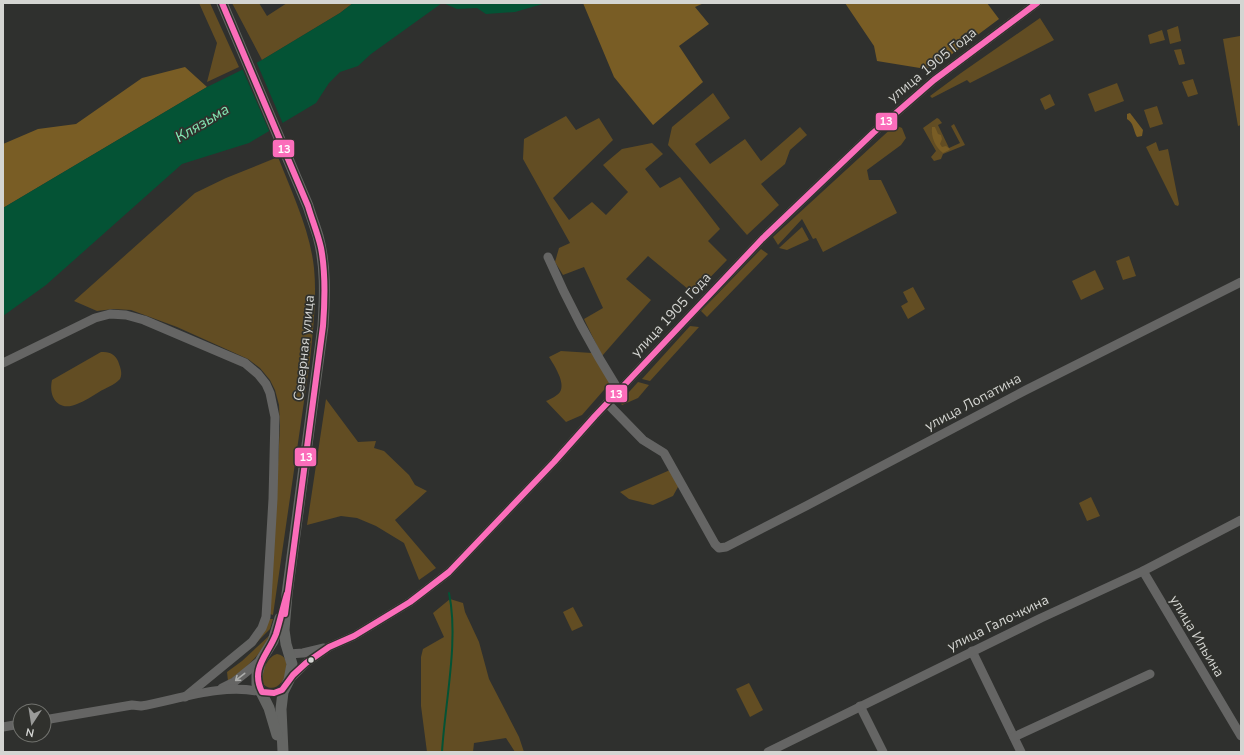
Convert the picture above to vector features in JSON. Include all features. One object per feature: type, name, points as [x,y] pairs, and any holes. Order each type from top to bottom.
[{"type":"main road","name":"Северная улица","points":[[222,3],[303,193],[318,236],[322,257],[325,298],[320,358],[287,594],[284,630],[286,644],[292,664],[282,699],[282,752]]},
{"type":"main road","name":"Северная улица","points":[[282,752],[270,708],[258,687],[257,680],[258,667],[274,637],[287,594]]},
{"type":"main road","points":[[263,658],[268,652],[275,650],[289,654]]},
{"type":"main road","points":[[262,692],[274,693],[282,690],[287,683]]},
{"type":"street","name":"улица 1905 Года","points":[[287,683],[306,663],[330,647],[354,636],[410,602],[449,572],[762,239],[873,133],[940,75],[1037,3]]},
{"type":"street","points":[[548,257],[560,286],[619,391]]},
{"type":"street","name":"улица Лопатина","points":[[607,403],[643,440],[664,453],[715,544],[719,548],[726,547],[1026,390],[1241,282]]},
{"type":"street","name":"Северная улица","points":[[3,363],[95,318],[110,314],[126,315],[169,331],[245,363],[258,374],[270,393],[275,417],[273,499],[266,617],[262,628],[252,642],[185,697]]},
{"type":"street","name":"улица Галочкина","points":[[768,752],[972,651],[1143,571],[1241,520]]},
{"type":"street","name":"улица Ильина","points":[[1143,571],[1241,736]]},
{"type":"street","points":[[285,636],[291,646],[303,653]]},
{"type":"street","name":"улица 1905 Года","points":[[289,654],[303,653],[330,647]]},
{"type":"street","points":[[972,651],[1021,752]]},
{"type":"street","points":[[218,690],[234,682],[263,658]]},
{"type":"street","points":[[222,666],[216,679],[219,684],[223,686],[228,685]]},
{"type":"street","points":[[1014,737],[1150,674]]},
{"type":"street","points":[[52,719],[132,705],[141,706],[218,690],[244,689],[262,692]]},
{"type":"street","points":[[860,706],[883,752]]},
{"type":"shaded area","points":[[199,3],[210,3],[239,67],[207,82],[217,43]]},
{"type":"shaded area","points":[[232,3],[259,3],[267,16],[287,3],[353,3],[340,13],[262,60]]},
{"type":"shaded area","points":[[583,3],[704,3],[695,7],[709,24],[679,46],[703,82],[653,125],[614,77]]},
{"type":"shaded area","points":[[845,3],[987,3],[999,19],[948,57],[926,69],[877,61],[874,46]]},
{"type":"shaded area","points":[[1040,18],[1054,40],[970,83],[967,80],[932,98],[930,96],[961,73]]},
{"type":"shaded area","points":[[1178,26],[1181,41],[1170,44],[1167,30]]},
{"type":"shaded area","points":[[1162,30],[1165,40],[1150,44],[1148,35]]},
{"type":"shaded area","points":[[1240,36],[1241,125],[1238,126],[1223,39]]},
{"type":"shaded area","points":[[1181,49],[1185,64],[1179,65],[1174,50]]},
{"type":"shaded area","points":[[185,67],[207,87],[3,208],[3,144],[38,129],[76,124],[142,78]]},
{"type":"shaded area","points":[[1193,79],[1198,94],[1188,97],[1182,82]]},
{"type":"shaded area","points":[[1117,83],[1124,101],[1095,112],[1088,94]]},
{"type":"shaded area","points":[[713,93],[730,118],[695,144],[710,164],[745,139],[761,161],[800,127],[807,135],[790,150],[785,164],[761,184],[779,205],[747,235],[668,145],[672,127]]},
{"type":"shaded area","points":[[1050,94],[1055,105],[1045,110],[1040,99]]},
{"type":"shaded area","points":[[1157,106],[1163,124],[1150,128],[1144,110]]},
{"type":"shaded area","points":[[1130,113],[1143,130],[1142,136],[1137,137],[1132,125],[1127,119],[1127,114]]},
{"type":"shaded area","points":[[566,116],[576,130],[599,118],[613,140],[553,198],[569,220],[592,202],[606,215],[628,192],[603,165],[622,149],[652,143],[663,154],[645,169],[660,188],[680,177],[720,229],[708,241],[727,260],[694,294],[648,256],[626,279],[651,300],[602,356],[584,319],[603,308],[584,267],[563,275],[555,262],[559,248],[570,243],[523,159],[524,139]]},
{"type":"shaded area","points":[[937,118],[942,123],[938,125],[949,148],[960,143],[951,126],[954,124],[965,145],[943,154],[941,159],[934,161],[931,157],[936,151],[923,128]]},
{"type":"shaded area","points":[[895,125],[902,128],[906,138],[901,145],[867,170],[869,180],[881,180],[897,213],[823,252],[816,238],[813,239],[802,219],[778,245],[773,237]]},
{"type":"shaded area","points":[[932,127],[935,127],[938,134],[941,135],[942,139],[940,144],[942,147],[946,146],[950,149],[949,150],[943,153],[938,148],[933,138]]},
{"type":"shaded area","points":[[1156,142],[1159,151],[1168,149],[1179,204],[1178,206],[1175,205],[1146,147]]},
{"type":"shaded area","points":[[278,157],[300,212],[309,240],[314,268],[315,291],[310,360],[273,615],[270,614],[280,426],[279,405],[275,390],[270,380],[260,368],[248,359],[177,327],[131,310],[113,309],[97,311],[74,301],[195,193],[226,178]]},
{"type":"shaded area","points":[[802,227],[809,240],[787,250],[779,248]]},
{"type":"shaded area","points":[[761,249],[768,254],[707,317],[701,311]]},
{"type":"shaded area","points":[[1129,256],[1136,276],[1123,280],[1116,261]]},
{"type":"shaded area","points":[[1095,270],[1104,289],[1081,300],[1072,281]]},
{"type":"shaded area","points":[[913,287],[925,309],[908,319],[901,306],[908,302],[903,292]]},
{"type":"shaded area","points":[[690,326],[699,327],[650,381],[642,379]]},
{"type":"shaded area","points":[[561,351],[592,353],[610,383],[582,415],[566,422],[546,401],[560,392],[562,384],[559,374],[549,357]]},
{"type":"shaded area","points":[[101,352],[106,352],[115,356],[121,370],[120,379],[113,385],[77,404],[65,406],[56,402],[53,398],[51,387],[52,380]]},
{"type":"shaded area","points":[[638,382],[649,385],[638,398],[622,405],[620,402]]},
{"type":"shaded area","points":[[326,399],[358,442],[376,441],[374,448],[384,451],[409,475],[415,485],[427,491],[395,520],[436,568],[419,580],[404,543],[376,526],[357,518],[341,516],[307,525]]},
{"type":"shaded area","points":[[670,470],[679,485],[673,496],[653,505],[629,499],[620,492]]},
{"type":"shaded area","points":[[1091,497],[1100,516],[1087,521],[1079,503]]},
{"type":"shaded area","points":[[450,599],[463,603],[465,612],[479,642],[489,679],[519,737],[524,752],[515,752],[506,738],[474,743],[473,752],[427,752],[421,706],[421,657],[423,649],[444,637],[433,613]]},
{"type":"shaded area","points":[[573,607],[583,626],[572,631],[563,612]]},
{"type":"shaded area","points":[[269,619],[273,619],[270,629],[256,643]]},
{"type":"shaded area","points":[[270,635],[262,649],[252,661],[228,681],[227,672],[242,661]]},
{"type":"shaded area","points":[[277,654],[283,656],[287,668],[282,682],[271,688],[264,685],[262,677],[264,667],[273,656]]},
{"type":"shaded area","points":[[749,683],[763,710],[750,717],[736,689]]},
{"type":"water","name":"Клязьма","points":[[353,3],[442,3],[371,54],[358,66],[340,72],[329,83],[316,103],[249,143],[182,164],[46,285],[3,316],[3,208],[207,87],[262,60],[340,13]]},
{"type":"water","points":[[443,3],[546,3],[515,12],[486,14],[477,8],[457,9]]},
{"type":"pier","points":[[256,61],[283,124],[270,133],[242,68]]},
{"type":"waterway","points":[[442,752],[453,631],[449,593]]},
{"type":"transit line","name":"13","points":[[222,3],[308,206],[320,243],[323,258],[325,297],[323,326],[285,614]]},
{"type":"transit line","name":"13","points":[[287,594],[276,634],[259,669],[258,676],[262,692],[274,693],[282,690],[293,675],[306,663],[329,647],[354,636],[410,602],[449,572],[762,239],[873,133],[934,80],[1037,3]]}]
